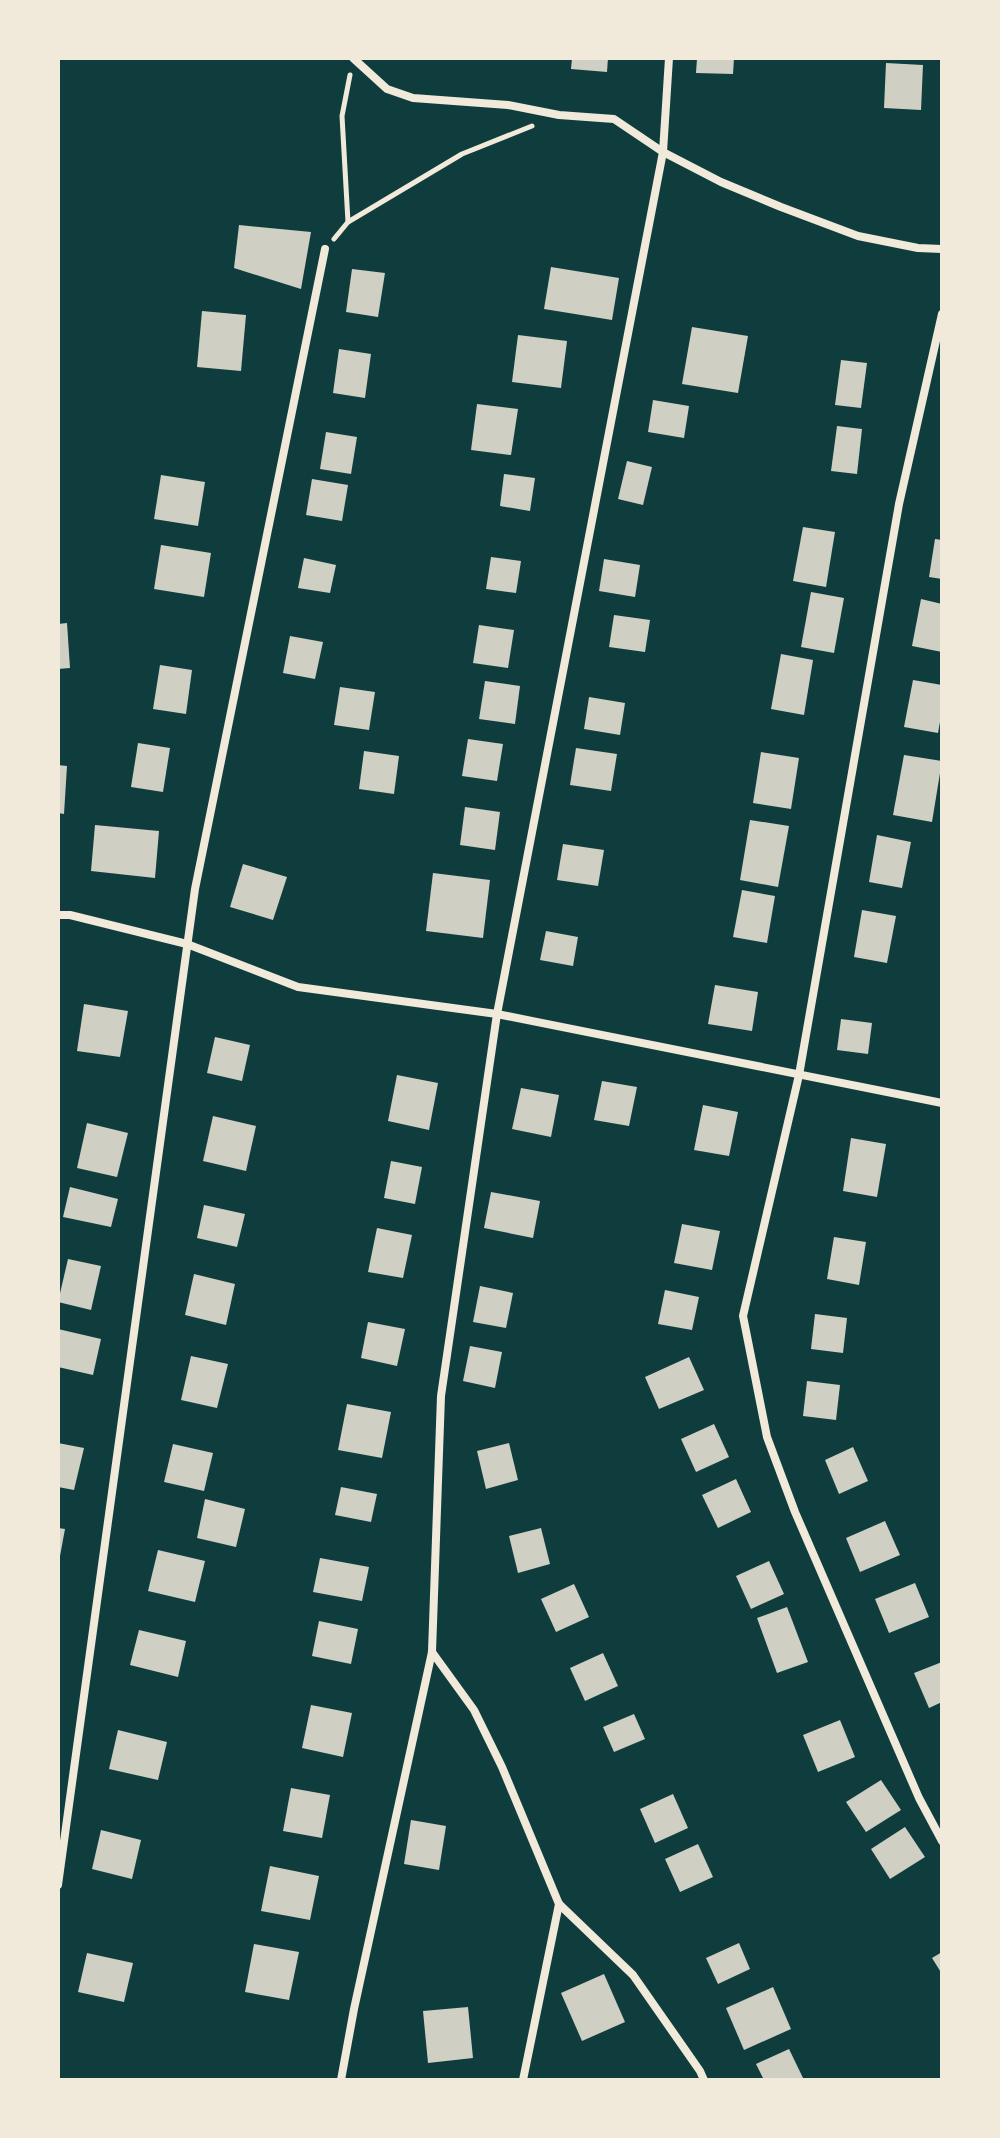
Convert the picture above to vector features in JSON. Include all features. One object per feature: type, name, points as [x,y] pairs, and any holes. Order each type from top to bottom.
[{"type":"street","points":[[353,58],[387,89],[413,98],[508,105],[559,115],[614,119],[663,152],[721,182],[858,236],[918,248],[942,249]]},
{"type":"street","points":[[341,2080],[432,1652],[441,1396],[497,1014],[663,152],[669,58]]},
{"type":"street","points":[[58,1885],[195,889],[325,249]]},
{"type":"street","points":[[942,314],[899,504],[799,1075],[743,1316],[767,1437],[795,1512],[919,1798],[942,1841]]},
{"type":"street","points":[[58,915],[70,915],[187,944],[298,987],[497,1014],[942,1103]]},
{"type":"street","points":[[432,1652],[474,1710],[559,1904],[633,1975],[704,2080]]},
{"type":"street","points":[[523,2080],[559,1904]]},
{"type":"path","points":[[348,222],[342,116],[353,58]]},
{"type":"path","points":[[325,249],[348,222],[462,154],[559,115]]},
{"type":"building","points":[[572,58],[608,58],[607,72],[571,69]]},
{"type":"building","points":[[697,58],[734,58],[733,74],[696,73]]},
{"type":"building","points":[[886,63],[923,65],[921,110],[884,108]]},
{"type":"building","points":[[239,225],[311,232],[301,289],[234,268]]},
{"type":"building","points":[[551,267],[619,278],[612,320],[544,309]]},
{"type":"building","points":[[352,269],[385,273],[378,317],[346,312]]},
{"type":"building","points":[[202,311],[246,315],[241,371],[197,367]]},
{"type":"building","points":[[692,327],[748,336],[738,393],[682,384]]},
{"type":"building","points":[[518,335],[567,341],[561,388],[512,382]]},
{"type":"building","points":[[339,349],[371,354],[365,398],[333,393]]},
{"type":"building","points":[[841,360],[867,363],[861,408],[835,405]]},
{"type":"building","points":[[653,400],[689,406],[684,438],[648,432]]},
{"type":"building","points":[[477,404],[518,409],[511,455],[471,450]]},
{"type":"building","points":[[837,426],[862,429],[857,474],[831,471]]},
{"type":"building","points":[[326,432],[357,437],[351,474],[320,469]]},
{"type":"building","points":[[627,461],[652,467],[643,505],[618,499]]},
{"type":"building","points":[[504,474],[535,478],[530,511],[500,506]]},
{"type":"building","points":[[161,475],[205,482],[198,526],[154,519]]},
{"type":"building","points":[[312,479],[348,485],[342,521],[306,515]]},
{"type":"building","points":[[803,527],[835,532],[826,587],[793,581]]},
{"type":"building","points":[[935,539],[942,540],[942,579],[929,577]]},
{"type":"building","points":[[161,545],[211,553],[204,597],[154,589]]},
{"type":"building","points":[[491,557],[521,561],[516,593],[486,589]]},
{"type":"building","points":[[304,558],[336,565],[330,593],[298,588]]},
{"type":"building","points":[[604,559],[640,565],[635,597],[599,591]]},
{"type":"building","points":[[811,592],[844,598],[834,653],[801,647]]},
{"type":"building","points":[[921,599],[942,604],[942,652],[912,646]]},
{"type":"building","points":[[614,615],[650,620],[645,652],[609,647]]},
{"type":"building","points":[[67,623],[70,668],[58,669],[58,624]]},
{"type":"building","points":[[479,625],[514,630],[508,668],[473,663]]},
{"type":"building","points":[[290,636],[323,642],[315,679],[283,673]]},
{"type":"building","points":[[781,654],[813,660],[804,715],[771,709]]},
{"type":"building","points":[[160,665],[192,670],[186,714],[153,709]]},
{"type":"building","points":[[913,680],[942,685],[938,733],[904,727]]},
{"type":"building","points":[[485,681],[520,686],[515,724],[479,719]]},
{"type":"building","points":[[340,687],[375,692],[369,730],[334,725]]},
{"type":"building","points":[[589,697],[625,703],[620,735],[584,729]]},
{"type":"building","points":[[468,739],[503,744],[497,781],[462,776]]},
{"type":"building","points":[[138,743],[170,748],[163,792],[131,787]]},
{"type":"building","points":[[576,748],[617,754],[611,791],[570,785]]},
{"type":"building","points":[[364,751],[399,756],[394,794],[359,789]]},
{"type":"building","points":[[761,752],[799,758],[791,809],[753,803]]},
{"type":"building","points":[[904,755],[942,761],[932,822],[893,815]]},
{"type":"building","points":[[58,765],[67,766],[64,814],[58,813]]},
{"type":"building","points":[[465,807],[500,812],[495,850],[460,845]]},
{"type":"building","points":[[750,820],[789,826],[778,887],[740,880]]},
{"type":"building","points":[[95,825],[159,831],[155,878],[91,871]]},
{"type":"building","points":[[877,835],[911,842],[902,888],[869,882]]},
{"type":"building","points":[[563,844],[604,850],[598,886],[557,880]]},
{"type":"building","points":[[243,864],[287,877],[273,920],[230,907]]},
{"type":"building","points":[[433,873],[490,880],[483,938],[426,931]]},
{"type":"building","points":[[742,890],[775,896],[767,943],[733,937]]},
{"type":"building","points":[[862,910],[896,916],[887,963],[854,957]]},
{"type":"building","points":[[546,931],[578,937],[573,966],[540,960]]},
{"type":"building","points":[[715,985],[758,992],[752,1031],[708,1024]]},
{"type":"building","points":[[84,1004],[128,1011],[120,1057],[77,1051]]},
{"type":"building","points":[[841,1019],[872,1023],[868,1054],[837,1050]]},
{"type":"building","points":[[215,1037],[250,1045],[242,1081],[207,1073]]},
{"type":"building","points":[[397,1075],[438,1083],[429,1130],[388,1121]]},
{"type":"building","points":[[602,1081],[637,1087],[629,1126],[594,1120]]},
{"type":"building","points":[[521,1088],[559,1095],[551,1137],[512,1129]]},
{"type":"building","points":[[703,1105],[738,1112],[729,1156],[694,1150]]},
{"type":"building","points":[[213,1116],[256,1126],[246,1171],[203,1161]]},
{"type":"building","points":[[87,1123],[128,1133],[117,1177],[77,1168]]},
{"type":"building","points":[[851,1138],[886,1144],[877,1197],[843,1191]]},
{"type":"building","points":[[391,1161],[422,1167],[415,1204],[384,1198]]},
{"type":"building","points":[[70,1187],[118,1199],[111,1227],[63,1217]]},
{"type":"building","points":[[491,1192],[540,1201],[533,1238],[484,1228]]},
{"type":"building","points":[[204,1205],[245,1214],[237,1247],[197,1238]]},
{"type":"building","points":[[682,1224],[720,1231],[712,1270],[674,1263]]},
{"type":"building","points":[[377,1228],[412,1235],[403,1278],[368,1272]]},
{"type":"building","points":[[834,1237],[866,1242],[859,1285],[827,1279]]},
{"type":"building","points":[[68,1259],[101,1266],[91,1310],[58,1302]]},
{"type":"building","points":[[194,1274],[235,1284],[226,1325],[185,1315]]},
{"type":"building","points":[[480,1286],[513,1293],[506,1328],[473,1322]]},
{"type":"building","points":[[665,1290],[699,1297],[692,1330],[658,1324]]},
{"type":"building","points":[[815,1314],[847,1318],[843,1353],[811,1349]]},
{"type":"building","points":[[368,1322],[405,1329],[397,1366],[361,1358]]},
{"type":"building","points":[[58,1329],[101,1339],[93,1375],[58,1367]]},
{"type":"building","points":[[470,1346],[502,1352],[495,1388],[463,1381]]},
{"type":"building","points":[[191,1356],[228,1364],[217,1408],[181,1400]]},
{"type":"building","points":[[689,1357],[704,1390],[659,1409],[645,1377]]},
{"type":"building","points":[[807,1381],[840,1385],[836,1420],[803,1416]]},
{"type":"building","points":[[347,1404],[391,1412],[382,1458],[338,1450]]},
{"type":"building","points":[[714,1424],[729,1457],[696,1472],[681,1439]]},
{"type":"building","points":[[58,1443],[84,1448],[74,1490],[58,1487]]},
{"type":"building","points":[[509,1443],[518,1480],[486,1489],[477,1451]]},
{"type":"building","points":[[173,1444],[213,1453],[204,1491],[164,1482]]},
{"type":"building","points":[[853,1447],[868,1481],[839,1494],[825,1460]]},
{"type":"building","points":[[736,1479],[751,1512],[718,1528],[702,1495]]},
{"type":"building","points":[[341,1487],[377,1494],[371,1522],[335,1515]]},
{"type":"building","points":[[205,1499],[245,1509],[236,1547],[197,1538]]},
{"type":"building","points":[[885,1521],[900,1555],[860,1572],[846,1538]]},
{"type":"building","points":[[58,1528],[65,1529],[60,1556],[58,1556]]},
{"type":"building","points":[[541,1528],[550,1564],[518,1573],[509,1536]]},
{"type":"building","points":[[158,1550],[205,1561],[195,1602],[148,1591]]},
{"type":"building","points":[[320,1558],[369,1567],[362,1601],[313,1592]]},
{"type":"building","points":[[769,1561],[784,1594],[751,1609],[736,1576]]},
{"type":"building","points":[[915,1583],[929,1617],[889,1633],[875,1599]]},
{"type":"building","points":[[574,1584],[589,1617],[556,1632],[541,1599]]},
{"type":"building","points":[[787,1607],[808,1662],[777,1673],[757,1618]]},
{"type":"building","points":[[319,1621],[358,1629],[351,1664],[312,1656]]},
{"type":"building","points":[[139,1630],[186,1641],[178,1677],[130,1665]]},
{"type":"building","points":[[603,1653],[618,1686],[585,1701],[570,1668]]},
{"type":"building","points":[[942,1662],[942,1702],[929,1708],[914,1673]]},
{"type":"building","points":[[311,1705],[352,1713],[343,1757],[302,1748]]},
{"type":"building","points":[[634,1714],[645,1739],[614,1752],[603,1727]]},
{"type":"building","points":[[840,1720],[855,1757],[818,1772],[803,1735]]},
{"type":"building","points":[[118,1730],[167,1742],[158,1780],[109,1769]]},
{"type":"building","points":[[881,1780],[901,1810],[866,1832],[846,1802]]},
{"type":"building","points":[[291,1788],[330,1795],[322,1838],[283,1831]]},
{"type":"building","points":[[673,1794],[688,1828],[655,1843],[640,1809]]},
{"type":"building","points":[[411,1820],[446,1826],[439,1870],[404,1864]]},
{"type":"building","points":[[905,1827],[925,1857],[890,1879],[871,1849]]},
{"type":"building","points":[[101,1830],[141,1840],[132,1879],[92,1869]]},
{"type":"building","points":[[698,1844],[713,1877],[680,1892],[665,1859]]},
{"type":"building","points":[[270,1866],[319,1876],[310,1920],[261,1911]]},
{"type":"building","points":[[739,1943],[750,1969],[718,1984],[706,1958]]},
{"type":"building","points":[[254,1944],[299,1952],[289,2000],[245,1992]]},
{"type":"building","points":[[942,1952],[942,1974],[932,1958]]},
{"type":"building","points":[[87,1953],[133,1963],[124,2002],[78,1992]]},
{"type":"building","points":[[604,1974],[625,2022],[582,2041],[561,1993]]},
{"type":"building","points":[[773,1987],[791,2029],[744,2050],[726,2008]]},
{"type":"building","points":[[468,2007],[473,2058],[428,2063],[423,2011]]},
{"type":"building","points":[[789,2049],[804,2080],[764,2080],[756,2064]]}]
